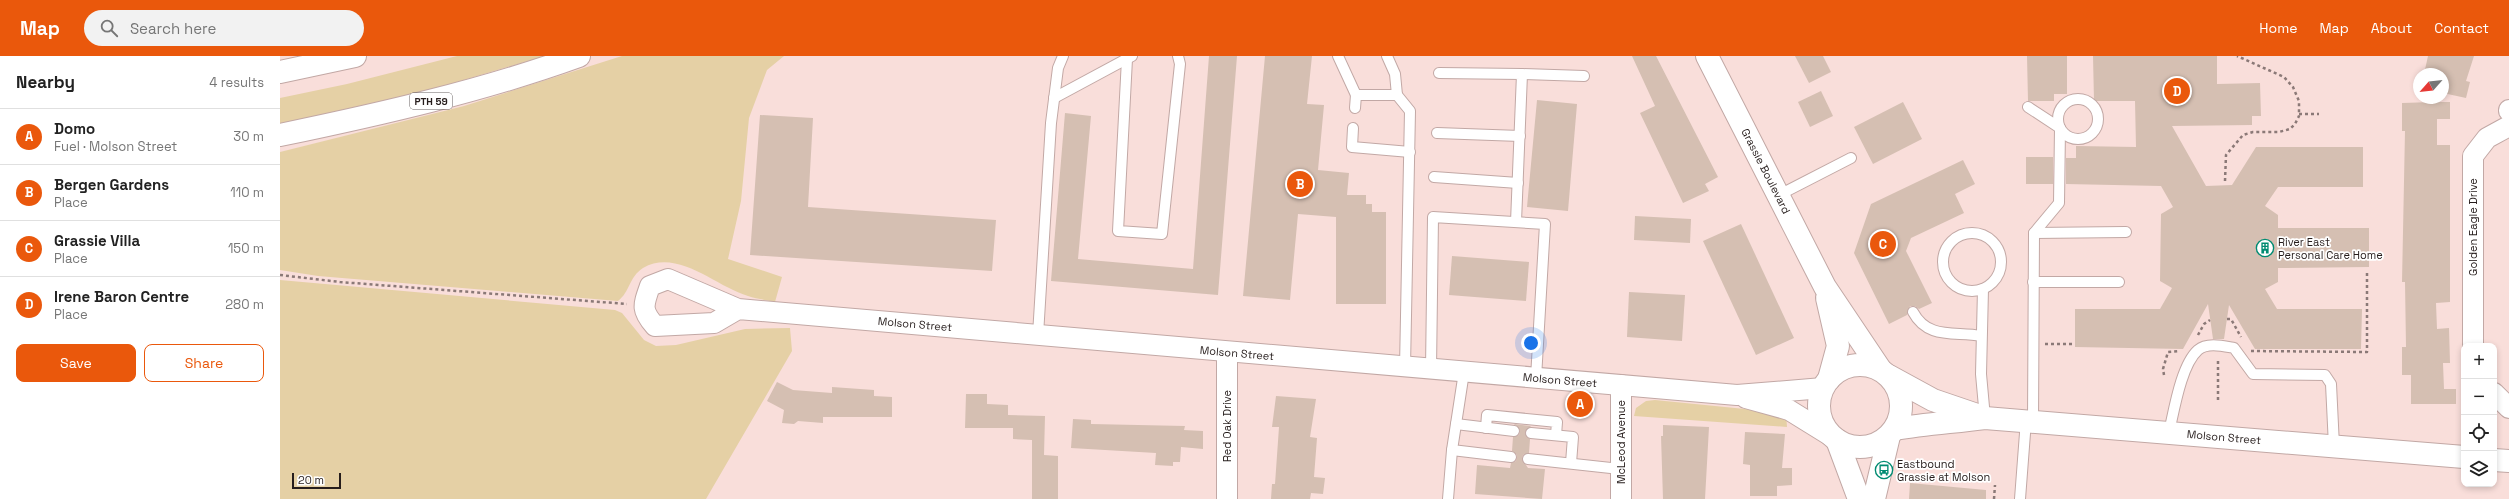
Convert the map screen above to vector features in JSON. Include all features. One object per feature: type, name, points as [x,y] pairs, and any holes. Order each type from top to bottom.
[{"type":"street","points":[[280,72],[355,56]]},
{"type":"street","name":"PTH 59","points":[[280,135],[402,109],[478,89],[579,56]]},
{"type":"street","name":"Grassie Boulevard","points":[[1707,56],[1825,287],[1884,372]]},
{"type":"street","name":"Golden Eagle Drive","points":[[2473,343],[2473,156],[2487,138],[2509,126]]},
{"type":"street","name":"Molson Street","points":[[643,305],[650,286],[668,279],[738,309],[1737,395],[1789,410],[1834,438]]},
{"type":"street","name":"Grassie Boulevard","points":[[1825,287],[1838,346],[1826,383]]},
{"type":"street","points":[[643,305],[646,316],[655,326],[714,323],[738,309]]},
{"type":"street","name":"Red Oak Drive","points":[[1226,352],[1227,499]]},
{"type":"street","points":[[1859,499],[1834,438],[1824,426],[1820,415],[1819,402],[1826,383],[1839,371],[1851,366],[1864,365],[1884,372],[1896,386],[1901,398],[1902,412],[1892,433],[1874,499]]},
{"type":"street","name":"Molson Street","points":[[1884,372],[1932,400],[1985,418]]},
{"type":"street","name":"Molson Street","points":[[1737,395],[1826,383]]},
{"type":"street","name":"McLeod Avenue","points":[[1621,385],[1621,499]]},
{"type":"street","points":[[2497,396],[2509,408]]},
{"type":"street","name":"Molson Street","points":[[1892,433],[1931,423],[1985,418],[2461,457]]},
{"type":"street","points":[[1834,438],[1850,446],[1864,447],[1877,444],[1892,433]]},
{"type":"street","points":[[2497,460],[2509,461]]},
{"type":"lane","points":[[1038,335],[1054,98],[1058,68],[1063,56]]},
{"type":"lane","points":[[1130,57],[1118,231],[1162,234],[1180,64],[1178,56]]},
{"type":"lane","points":[[1338,56],[1356,95],[1355,108]]},
{"type":"lane","points":[[1387,56],[1395,74],[1397,95],[1410,111],[1405,367]]},
{"type":"lane","points":[[1054,98],[1130,57]]},
{"type":"lane","points":[[1440,73],[1584,76]]},
{"type":"lane","points":[[1516,222],[1522,74]]},
{"type":"lane","points":[[1356,95],[1397,95]]},
{"type":"lane","points":[[2020,499],[2029,421],[2034,344],[2034,233],[2059,203],[2060,128],[2028,107]]},
{"type":"lane","points":[[1353,128],[1352,147],[1410,152]]},
{"type":"lane","points":[[1437,133],[1520,136]]},
{"type":"lane","points":[[1779,195],[1851,158]]},
{"type":"lane","points":[[1434,177],[1518,183]]},
{"type":"lane","points":[[1431,369],[1433,217],[1545,224],[1536,378]]},
{"type":"lane","points":[[2034,233],[2126,232]]},
{"type":"lane","points":[[1970,233],[1983,236],[1994,243],[1999,251],[2000,269],[1991,284],[1983,289],[1965,290],[1957,286],[1945,273],[1944,255],[1948,246],[1961,235],[1970,233]]},
{"type":"lane","points":[[2033,282],[2119,282]]},
{"type":"lane","points":[[1983,289],[1980,374],[1985,418]]},
{"type":"lane","points":[[1913,312],[1924,327],[1936,332],[1981,336]]},
{"type":"lane","points":[[2169,432],[2188,364],[2198,350],[2210,345],[2218,345],[2234,348],[2253,374],[2325,375],[2331,384],[2334,446]]},
{"type":"lane","points":[[1448,499],[1452,450],[1464,372]]},
{"type":"lane","points":[[1486,428],[1487,415],[1557,422],[1556,435]]},
{"type":"lane","points":[[1456,424],[1514,431]]},
{"type":"lane","points":[[1531,433],[1573,437],[1571,463]]},
{"type":"lane","points":[[1452,450],[1512,457]]},
{"type":"lane","points":[[1528,459],[1620,469]]},
{"type":"path","points":[[2225,181],[2226,155],[2243,134],[2290,129],[2295,124],[2299,114],[2299,102],[2296,94],[2293,87],[2284,77],[2237,56]]},
{"type":"path","points":[[2299,114],[2319,114]]},
{"type":"path","points":[[2248,351],[2367,352],[2367,270]]},
{"type":"path","points":[[280,275],[340,282],[643,305]]},
{"type":"path","points":[[2227,319],[2231,319],[2241,338]]},
{"type":"path","points":[[2034,344],[2072,344]]},
{"type":"path","points":[[2218,345],[2218,400]]},
{"type":"path","points":[[1994,499],[1995,485]]},
{"type":"shaded area","points":[[457,56],[545,56],[430,90],[280,124],[280,98],[347,84]]},
{"type":"shaded area","points":[[622,56],[784,56],[767,70],[749,118],[741,201],[728,259],[782,277],[775,302],[748,296],[697,271],[670,263],[656,263],[643,268],[638,272],[625,293],[618,301],[318,276],[280,270],[280,152],[464,106]]},
{"type":"shaded area","points":[[280,280],[615,310],[622,313],[644,340],[656,346],[676,345],[745,329],[790,328],[792,351],[706,499],[280,499]]},
{"type":"shaded area","points":[[1655,400],[1786,413],[1787,427],[1634,416],[1636,408],[1646,401]]},
{"type":"building","points":[[1209,56],[1237,56],[1218,295],[1051,281],[1065,113],[1091,116],[1078,259],[1193,269]]},
{"type":"building","points":[[1265,56],[1312,56],[1307,104],[1324,105],[1318,170],[1349,173],[1347,195],[1366,195],[1366,204],[1372,204],[1372,212],[1386,212],[1386,304],[1336,304],[1336,217],[1298,214],[1290,300],[1243,296]]},
{"type":"building","points":[[1632,56],[1656,56],[1718,177],[1705,184],[1709,191],[1683,203],[1640,113],[1655,106]]},
{"type":"building","points":[[1795,56],[1823,56],[1831,72],[1809,83]]},
{"type":"building","points":[[2027,56],[2067,56],[2067,94],[2054,94],[2054,101],[2028,101]]},
{"type":"building","name":"River East Personal Care Home","points":[[2093,56],[2217,56],[2217,84],[2260,83],[2261,116],[2252,116],[2252,125],[2172,126],[2206,186],[2232,185],[2256,147],[2363,147],[2363,187],[2278,187],[2265,206],[2278,215],[2278,228],[2369,228],[2369,267],[2278,268],[2278,282],[2265,289],[2277,309],[2362,309],[2361,349],[2255,349],[2229,305],[2224,339],[2213,339],[2208,304],[2183,349],[2075,347],[2075,309],[2160,309],[2172,288],[2160,281],[2161,214],[2173,207],[2161,186],[2066,184],[2066,158],[2076,158],[2076,146],[2136,147],[2135,101],[2094,101]]},
{"type":"building","points":[[2428,56],[2474,56],[2466,81],[2470,82],[2466,98],[2449,94],[2449,68],[2425,68]]},
{"type":"building","points":[[1821,91],[1833,116],[1810,127],[1798,102]]},
{"type":"building","points":[[1537,100],[1577,104],[1568,211],[1527,207]]},
{"type":"building","points":[[1903,102],[1922,139],[1873,164],[1854,127]]},
{"type":"building","points":[[2450,102],[2450,119],[2437,119],[2437,145],[2450,145],[2450,302],[2436,303],[2437,329],[2449,328],[2450,363],[2443,363],[2444,389],[2456,389],[2456,404],[2411,404],[2411,375],[2402,375],[2402,347],[2406,347],[2405,282],[2402,282],[2405,131],[2402,131],[2402,103],[2449,104]]},
{"type":"building","points":[[760,115],[813,118],[808,207],[996,220],[992,271],[750,255]]},
{"type":"building","points":[[2026,157],[2053,157],[2053,184],[2026,184]]},
{"type":"building","points":[[1963,160],[1975,184],[1955,194],[1964,213],[1911,238],[1906,251],[1932,303],[1919,309],[1915,306],[1910,306],[1907,315],[1889,324],[1854,253],[1871,204]]},
{"type":"building","points":[[1635,216],[1691,219],[1690,243],[1634,240]]},
{"type":"building","points":[[1741,224],[1794,338],[1756,355],[1703,241]]},
{"type":"building","points":[[1452,256],[1529,262],[1526,301],[1449,295]]},
{"type":"building","points":[[1629,292],[1685,295],[1682,341],[1627,337]]},
{"type":"building","points":[[777,382],[793,390],[832,393],[832,387],[874,390],[874,396],[892,397],[892,417],[823,417],[823,423],[798,421],[794,424],[782,423],[784,410],[767,401]]},
{"type":"building","points":[[966,394],[987,394],[987,404],[1008,405],[1008,415],[1045,416],[1044,455],[1058,456],[1058,499],[1032,499],[1032,440],[1013,439],[1013,428],[965,428]]},
{"type":"building","points":[[1276,396],[1316,399],[1310,437],[1317,438],[1314,477],[1325,478],[1323,494],[1311,493],[1310,499],[1271,499],[1272,484],[1275,484],[1279,427],[1272,427]]},
{"type":"building","points":[[1073,419],[1091,420],[1091,424],[1185,426],[1184,430],[1203,431],[1203,449],[1181,447],[1180,462],[1173,462],[1173,466],[1155,465],[1156,453],[1071,448]]},
{"type":"building","points":[[1514,424],[1531,426],[1525,433],[1530,439],[1529,453],[1523,455],[1522,459],[1528,468],[1545,469],[1542,499],[1475,494],[1477,465],[1510,468],[1511,463],[1516,461],[1517,455],[1512,451],[1513,437],[1519,435],[1520,431]]},
{"type":"building","points":[[1663,425],[1709,427],[1705,499],[1663,499],[1661,436],[1663,436]]},
{"type":"building","points":[[1745,432],[1785,434],[1782,468],[1792,468],[1792,485],[1777,486],[1777,496],[1750,496],[1750,465],[1743,464]]},
{"type":"building","points":[[1910,483],[1986,490],[1986,499],[1909,499]]},
{"type":"place","name":"Irene Baron Centre","points":[[2177,91]]},
{"type":"place","name":"Bergen Gardens","points":[[1300,184]]},
{"type":"place","name":"Grassie Villa","points":[[1883,244]]},
{"type":"place","name":"River East Personal Care Home","points":[[2265,248]]},
{"type":"place","name":"Domo","points":[[1580,404]]},
{"type":"place","name":"Eastbound Grassie at Molson","points":[[1884,470]]}]
